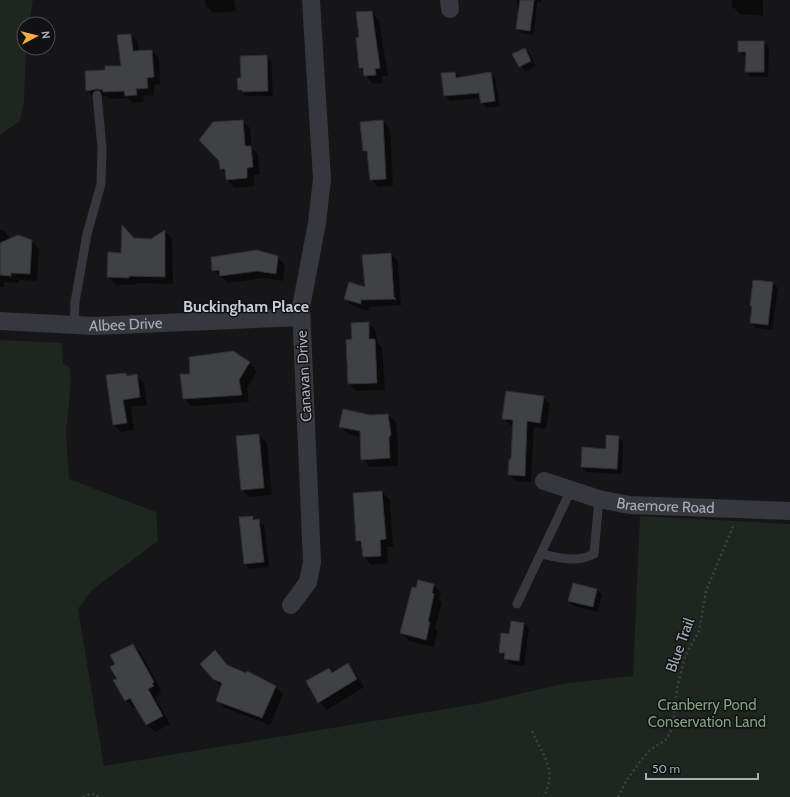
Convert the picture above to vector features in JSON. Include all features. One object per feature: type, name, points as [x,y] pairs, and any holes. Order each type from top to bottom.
[{"type":"street","name":"Canavan Drive","points":[[291,605],[308,582],[312,562],[301,317],[302,296],[317,222],[322,179],[311,0]]},
{"type":"street","name":"Albee Drive","points":[[0,321],[74,326],[301,317]]},
{"type":"street","name":"Braemore Road","points":[[544,481],[599,499],[643,506],[790,511]]},
{"type":"lane","points":[[74,326],[75,302],[86,240],[101,184],[102,148],[97,95]]},
{"type":"lane","points":[[517,604],[571,490]]},
{"type":"lane","points":[[541,554],[570,560],[585,559],[594,554],[599,499]]},
{"type":"path","name":"Blue Trail","points":[[618,797],[626,781],[642,759],[650,750],[667,739],[670,733],[673,724],[677,688],[685,656],[699,631],[706,591],[713,571],[732,532],[736,510]]},
{"type":"path","points":[[532,731],[548,762],[548,788],[544,797]]},
{"type":"path","points":[[83,797],[90,794],[96,794],[98,797]]},
{"type":"green space","points":[[0,0],[33,0],[30,16],[16,16],[16,56],[26,56],[24,101],[20,121],[0,135]]},
{"type":"green space","name":"Cranberry Pond Conservation Land","points":[[0,340],[62,343],[63,364],[69,366],[71,382],[66,432],[69,479],[156,512],[158,541],[92,590],[78,609],[104,766],[476,704],[567,683],[633,676],[640,516],[790,524],[790,797],[0,797]]},
{"type":"building","points":[[520,0],[534,0],[530,31],[516,29]]},
{"type":"building","points":[[372,11],[380,68],[375,69],[376,75],[364,76],[363,68],[359,68],[356,38],[359,37],[356,12]]},
{"type":"building","points":[[131,34],[133,51],[152,50],[154,77],[147,78],[148,88],[136,89],[137,95],[125,96],[124,91],[103,92],[103,90],[97,89],[86,91],[85,71],[105,70],[105,66],[121,66],[117,35]]},
{"type":"building","points":[[738,41],[764,41],[764,72],[745,72],[746,52],[738,52]]},
{"type":"building","points":[[525,48],[531,61],[519,67],[512,54]]},
{"type":"building","points":[[267,55],[268,91],[242,92],[242,90],[238,90],[237,78],[241,78],[240,56]]},
{"type":"building","points":[[455,72],[456,78],[491,72],[495,101],[481,103],[479,93],[444,96],[441,73]]},
{"type":"building","points":[[243,120],[245,146],[251,146],[253,167],[247,168],[247,178],[226,180],[225,169],[220,169],[219,161],[199,140],[213,122]]},
{"type":"building","points":[[383,120],[386,179],[370,180],[367,151],[363,151],[360,122]]},
{"type":"building","points":[[122,225],[134,238],[151,239],[165,230],[165,277],[107,277],[108,252],[121,253]]},
{"type":"building","points":[[18,235],[32,240],[30,274],[11,273],[11,276],[0,275],[0,243]]},
{"type":"building","points":[[257,250],[278,256],[276,274],[257,271],[220,276],[219,270],[212,271],[211,257]]},
{"type":"building","points":[[391,253],[394,297],[396,299],[361,300],[361,304],[344,299],[349,282],[365,287],[362,255]]},
{"type":"building","points":[[753,280],[773,282],[768,325],[750,323]]},
{"type":"building","points":[[369,322],[369,339],[375,339],[377,383],[348,384],[346,340],[352,339],[351,323]]},
{"type":"building","points":[[233,351],[250,362],[239,380],[242,395],[183,399],[180,374],[190,374],[189,357]]},
{"type":"building","points":[[126,373],[127,376],[137,374],[140,397],[123,400],[127,423],[113,425],[106,375]]},
{"type":"building","points":[[506,391],[544,396],[540,423],[527,421],[525,476],[508,475],[509,459],[511,459],[513,420],[502,419]]},
{"type":"building","points":[[343,409],[370,415],[388,414],[391,434],[389,438],[390,458],[361,460],[360,431],[339,427]]},
{"type":"building","points":[[259,434],[264,488],[241,490],[236,436]]},
{"type":"building","points":[[606,435],[619,436],[617,469],[581,467],[582,447],[606,449]]},
{"type":"building","points":[[382,491],[386,539],[380,540],[381,556],[363,557],[361,541],[356,541],[353,493]]},
{"type":"building","points":[[253,516],[253,520],[259,519],[264,562],[244,564],[239,517]]},
{"type":"building","points":[[418,580],[434,584],[432,593],[434,594],[428,622],[430,622],[426,640],[400,633],[412,587],[416,588]]},
{"type":"building","points":[[573,583],[597,589],[593,607],[568,601]]},
{"type":"building","points":[[511,621],[524,623],[519,661],[504,659],[505,653],[499,653],[501,633],[509,634]]},
{"type":"building","points":[[133,644],[154,682],[152,684],[154,686],[148,689],[163,716],[146,725],[130,698],[125,701],[113,680],[117,679],[110,667],[115,664],[110,655]]},
{"type":"building","points":[[215,650],[227,665],[246,673],[247,671],[276,686],[262,718],[216,701],[222,683],[213,679],[200,664]]},
{"type":"building","points":[[348,663],[357,679],[318,703],[306,681],[329,668],[332,673]]},
{"type":"district","name":"Buckingham Place","points":[[246,306]]}]
